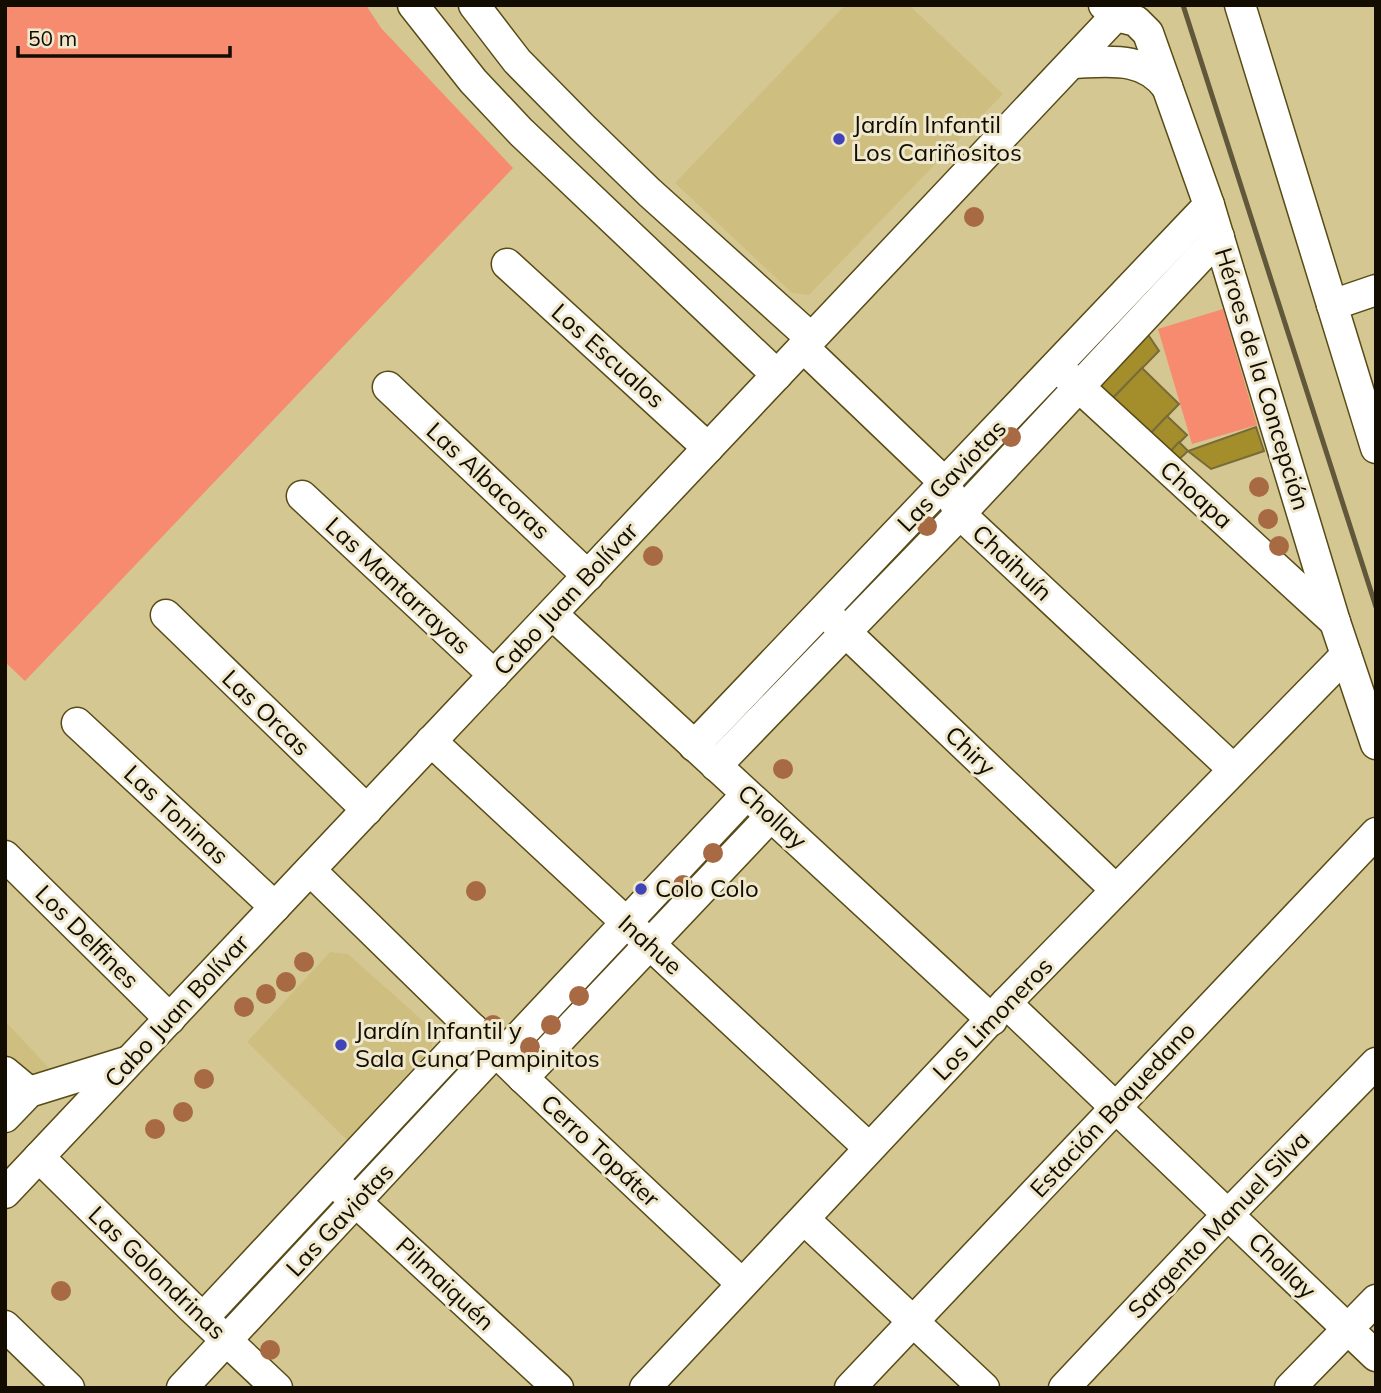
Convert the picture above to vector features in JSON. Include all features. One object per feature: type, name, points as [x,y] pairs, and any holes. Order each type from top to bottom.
[{"type":"street","points":[[412,5],[473,81],[522,132],[777,375]]},
{"type":"street","name":"Chaihuín","points":[[474,5],[517,61],[807,343],[945,484],[960,514],[1233,769]]},
{"type":"street","points":[[1240,5],[1376,448]]},
{"type":"street","name":"Cabo Juan Bolívar","points":[[5,1193],[1120,12]]},
{"type":"street","name":"Héroes de la Concepción","points":[[1120,12],[1148,33],[1169,89],[1209,205],[1335,622],[1376,744]]},
{"type":"street","points":[[1072,63],[1125,61],[1138,64],[1151,70],[1169,89]]},
{"type":"street","name":"Las Gaviotas","points":[[705,756],[824,611],[1209,205]]},
{"type":"street","name":"Las Gaviotas","points":[[705,756],[845,632],[960,514],[1219,237]]},
{"type":"street","name":"Los Escualos","points":[[507,264],[708,448]]},
{"type":"street","points":[[1332,305],[1376,290]]},
{"type":"street","name":"Choapa","points":[[1057,366],[1335,622]]},
{"type":"street","name":"Las Albacoras","points":[[388,387],[588,576]]},
{"type":"street","name":"Las Mantarrayas","points":[[302,496],[494,675]]},
{"type":"street","name":"Chiry","points":[[824,611],[1116,890]]},
{"type":"street","name":"Chollay","points":[[552,614],[746,795],[1115,1108],[1376,1356]]},
{"type":"street","name":"Las Orcas","points":[[166,615],[367,810]]},
{"type":"street","name":"Los Limoneros","points":[[645,1388],[805,1220],[869,1147],[1346,655]]},
{"type":"street","name":"Las Toninas","points":[[77,723],[275,907]]},
{"type":"street","name":"Inahue","points":[[431,741],[869,1147]]},
{"type":"street","name":"Las Gaviotas","points":[[182,1388],[228,1342],[356,1202],[746,795]]},
{"type":"street","points":[[523,1078],[771,816]]},
{"type":"street","name":"Estación Baquedano","points":[[850,1388],[1376,833]]},
{"type":"street","name":"Los Delfines","points":[[5,856],[170,1019]]},
{"type":"street","name":"Cerro Topáter","points":[[310,870],[523,1078],[742,1284]]},
{"type":"street","name":"Las Gaviotas","points":[[203,1318],[472,1029]]},
{"type":"street","points":[[5,1116],[29,1092],[130,1060]]},
{"type":"street","name":"Sargento Manuel Silva","points":[[1064,1388],[1228,1214],[1376,1063]]},
{"type":"street","points":[[5,1072],[29,1092]]},
{"type":"street","name":"Las Golondrinas","points":[[39,1157],[277,1388]]},
{"type":"street","name":"Pilmaiquén","points":[[332,1180],[558,1388]]},
{"type":"street","points":[[805,1220],[984,1388]]},
{"type":"street","points":[[1290,1388],[1376,1300]]},
{"type":"street","points":[[5,1326],[69,1388]]},
{"type":"shaded area","points":[[5,5],[366,5],[381,28],[513,168],[25,681],[5,662]]},
{"type":"shaded area","name":"Jardín Infantil Los Cariñositos","points":[[845,5],[909,5],[1003,94],[809,295],[792,293],[675,183]]},
{"type":"shaded area","points":[[1223,309],[1257,425],[1192,444],[1158,329]]},
{"type":"shaded area","name":"Jardín Infantil y Sala Cuna Pampinitos","points":[[330,952],[348,954],[431,1028],[432,1047],[347,1140],[247,1042]]},
{"type":"shaded area","points":[[5,1021],[49,1068],[5,1109]]},
{"type":"building","points":[[1145,330],[1159,351],[1112,399],[1095,382]]},
{"type":"building","points":[[1142,368],[1179,404],[1149,435],[1112,399]]},
{"type":"building","points":[[1167,416],[1187,435],[1168,454],[1149,435]]},
{"type":"building","points":[[1256,427],[1264,451],[1211,469],[1188,451]]},
{"type":"building","points":[[1179,442],[1188,451],[1176,462],[1168,454]]},
{"type":"railway","points":[[1183,5],[1376,607]]},
{"type":"place","name":"Jardín Infantil Los Cariñositos","points":[[839,139]]},
{"type":"place","name":"Colo Colo","points":[[641,889]]},
{"type":"place","name":"Jardín Infantil y Sala Cuna Pampinitos","points":[[341,1045]]}]
